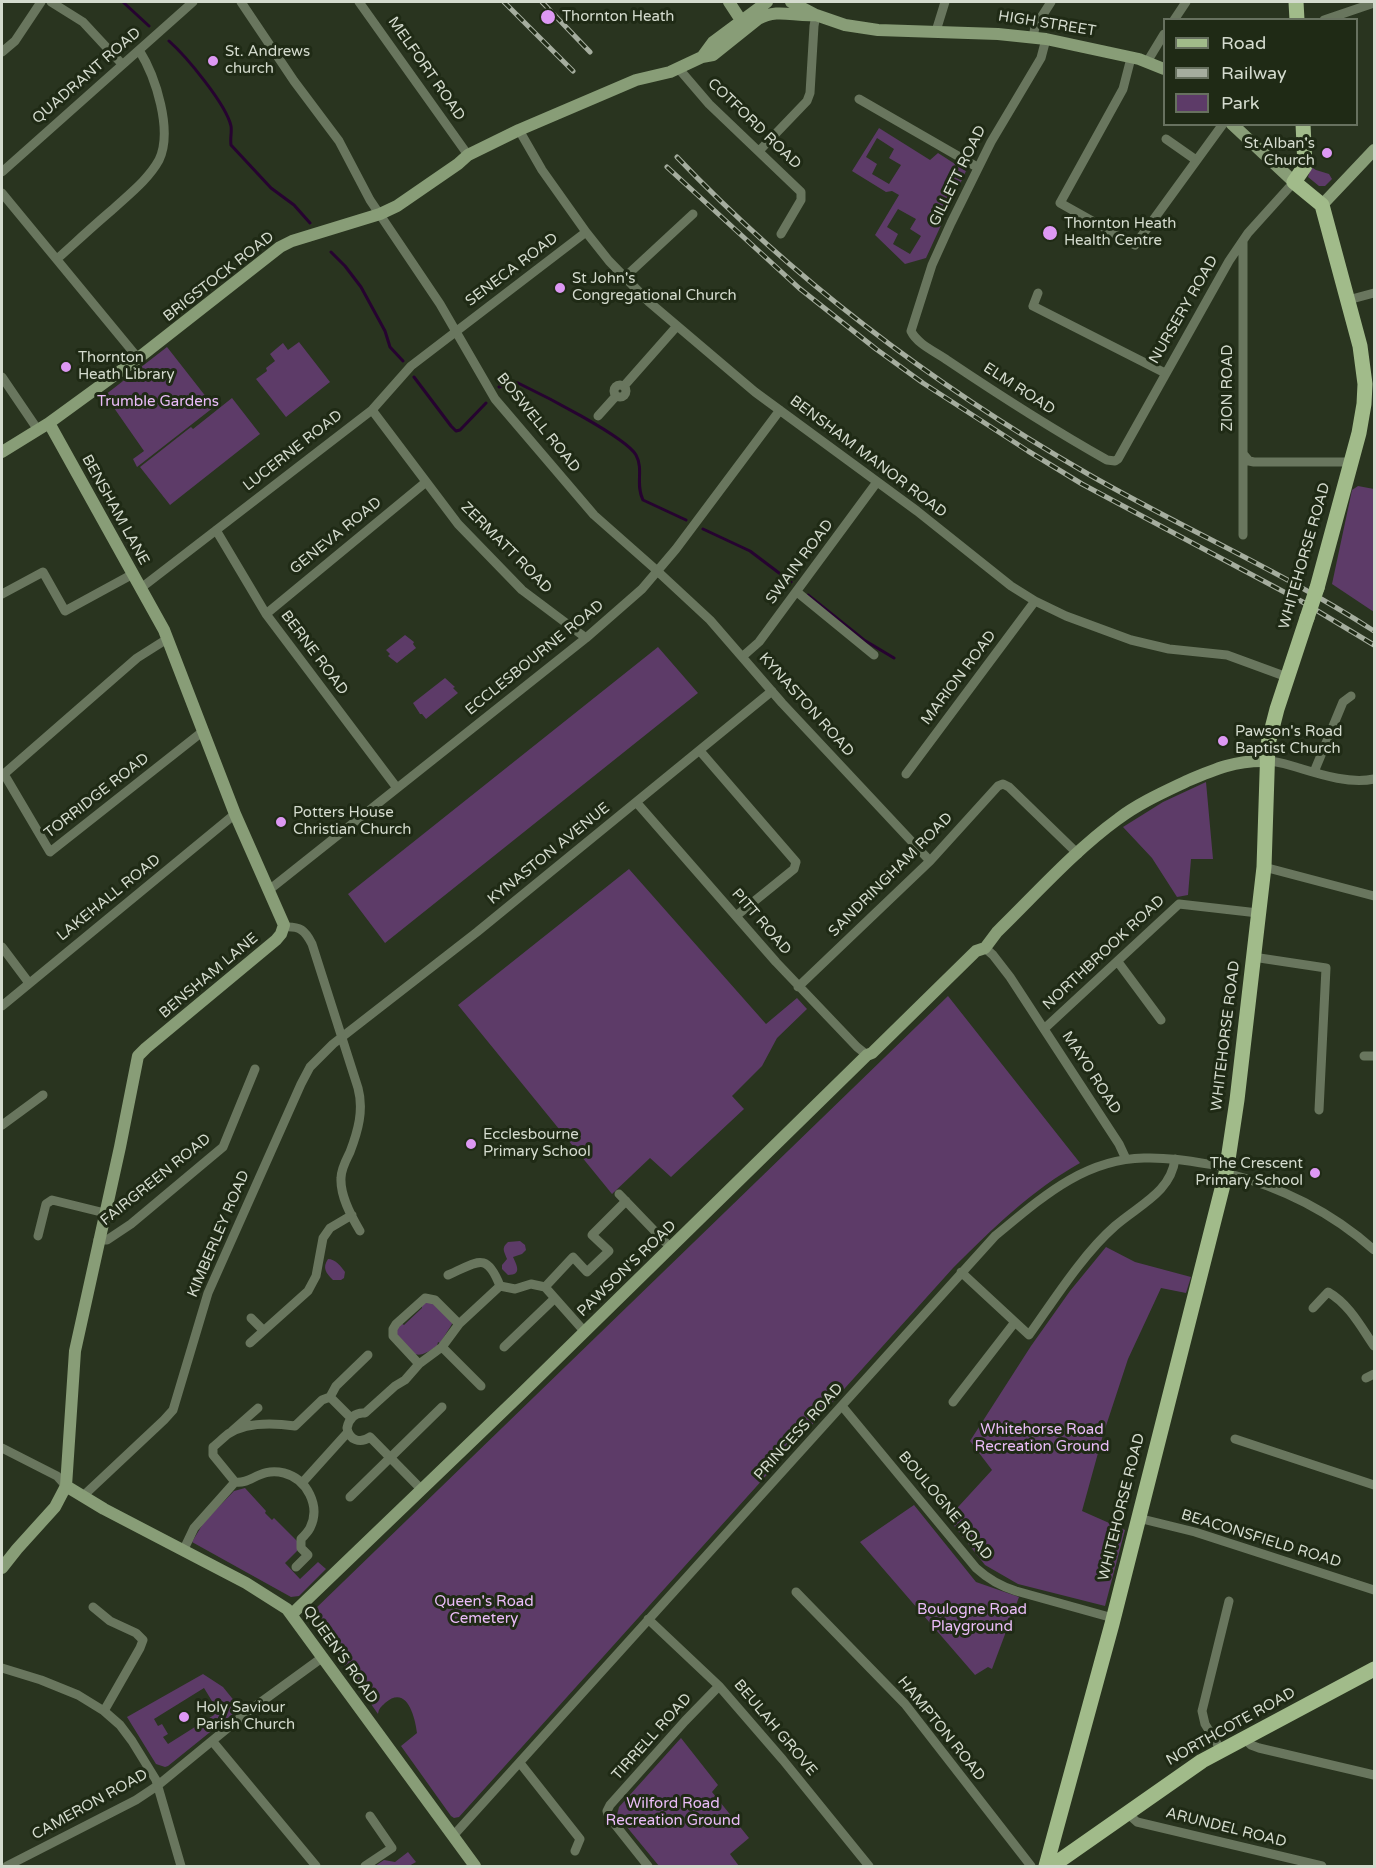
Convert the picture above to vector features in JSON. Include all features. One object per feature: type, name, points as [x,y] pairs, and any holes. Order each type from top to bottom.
[{"type":"main road","points":[[1296,2],[1297,18]]},
{"type":"main road","points":[[1304,126],[1305,166],[1294,182],[1322,205]]},
{"type":"main road","name":"WHITEHORSE ROAD","points":[[1046,1866],[1113,1618],[1227,1170],[1264,867],[1267,761],[1271,730],[1317,588],[1363,415],[1365,384],[1363,358],[1322,205]]},
{"type":"main road","name":"NORTHCOTE ROAD","points":[[1052,1866],[1182,1774],[1221,1750],[1374,1671]]},
{"type":"main road","points":[[1054,1837],[1062,1840],[1072,1853]]},
{"type":"street","points":[[2,52],[15,41],[41,2]]},
{"type":"street","points":[[51,2],[83,22],[122,64]]},
{"type":"street","name":"QUADRANT ROAD","points":[[2,172],[193,2]]},
{"type":"street","name":"BOSWELL ROAD","points":[[241,2],[294,81],[339,141],[370,200],[456,332],[495,399],[594,515],[657,572]]},
{"type":"street","name":"MELFORT ROAD","points":[[359,2],[468,155]]},
{"type":"street","points":[[729,2],[744,25]]},
{"type":"street","name":"HIGH STREET","points":[[791,2],[816,15],[845,25],[878,30],[936,31],[1040,38],[1131,58],[1163,69]]},
{"type":"street","points":[[936,31],[945,2]]},
{"type":"street","name":"GILLETT ROAD","points":[[912,334],[915,317],[932,266],[977,167],[1041,58],[1040,38],[1035,27],[1051,2]]},
{"type":"street","points":[[1175,18],[1186,2]]},
{"type":"street","points":[[1330,18],[1374,3]]},
{"type":"street","name":"BRIGSTOCK ROAD","points":[[2,452],[49,423],[138,358],[280,247],[292,241],[380,214],[397,206],[468,155],[519,130],[636,80],[679,69],[702,57],[713,55],[764,6]]},
{"type":"street","name":"HIGH STREET","points":[[764,6],[799,16],[816,15]]},
{"type":"street","points":[[759,152],[807,101],[810,93],[816,15]]},
{"type":"street","points":[[1147,62],[1163,36]]},
{"type":"street","points":[[57,259],[144,181],[159,159],[164,140],[164,118],[144,57],[139,50]]},
{"type":"street","points":[[1131,58],[1123,89],[1060,203],[1135,244],[1222,126]]},
{"type":"street","name":"COTFORD ROAD","points":[[679,69],[709,105],[797,187],[802,195],[781,234]]},
{"type":"street","points":[[859,99],[977,167]]},
{"type":"street","points":[[1234,126],[1294,182]]},
{"type":"street","name":"BENSHAM MANOR ROAD","points":[[519,130],[542,170],[586,232],[625,278],[736,376],[917,511],[1001,579],[1035,601],[1066,616],[1131,640],[1169,649],[1227,655],[1287,677]]},
{"type":"street","points":[[1166,139],[1196,160]]},
{"type":"street","points":[[1322,205],[1374,150]]},
{"type":"street","name":"NURSERY ROAD","points":[[1114,461],[1120,456],[1219,277],[1243,241],[1294,182]]},
{"type":"street","points":[[2,193],[138,358]]},
{"type":"street","points":[[625,278],[693,214]]},
{"type":"street","name":"SENECA ROAD","points":[[456,332],[586,232]]},
{"type":"street","name":"ZION ROAD","points":[[1243,241],[1243,535]]},
{"type":"street","points":[[1038,293],[1033,306],[1165,373]]},
{"type":"street","points":[[1348,300],[1374,293]]},
{"type":"street","points":[[598,416],[616,396],[619,398],[625,395],[624,386],[677,326]]},
{"type":"street","name":"LUCERNE ROAD","points":[[141,588],[372,410],[411,366],[456,332]]},
{"type":"street","name":"ELM ROAD","points":[[912,334],[1036,419],[1107,460],[1114,461]]},
{"type":"street","points":[[2,377],[38,430]]},
{"type":"street","name":"ZERMATT ROAD","points":[[372,410],[458,524],[522,590],[586,638]]},
{"type":"street","name":"ECCLESBOURNE ROAD","points":[[269,890],[586,638],[642,589],[780,410]]},
{"type":"street","name":"BENSHAM LANE","points":[[2,1568],[55,1507],[66,1486],[73,1365],[138,1056],[276,940],[284,927],[283,920],[235,814],[168,639],[49,423]]},
{"type":"street","points":[[1244,455],[1249,461],[1254,462],[1351,462]]},
{"type":"street","name":"GENEVA ROAD","points":[[266,614],[426,482]]},
{"type":"street","name":"SWAIN ROAD","points":[[742,657],[759,642],[878,482]]},
{"type":"street","name":"BERNE ROAD","points":[[216,530],[266,614],[397,788]]},
{"type":"street","points":[[2,594],[43,572],[65,611],[133,574]]},
{"type":"street","name":"KYNASTON ROAD","points":[[657,572],[705,615],[772,691],[930,861]]},
{"type":"street","points":[[797,592],[874,655]]},
{"type":"street","name":"MARION ROAD","points":[[906,774],[1035,601]]},
{"type":"street","name":"TORRIDGE ROAD","points":[[168,639],[137,658],[4,774],[50,852],[202,732]]},
{"type":"street","name":"KYNASTON AVENUE","points":[[343,1037],[772,691]]},
{"type":"street","points":[[1314,772],[1343,702],[1351,696]]},
{"type":"street","points":[[700,751],[796,862],[794,869],[736,916]]},
{"type":"street","points":[[1078,854],[1119,818],[1159,794],[1217,768],[1239,762],[1280,762],[1314,772],[1357,780],[1374,779]]},
{"type":"street","name":"SANDRINGHAM ROAD","points":[[798,987],[930,861],[998,786],[1004,784],[1028,804],[1078,854]]},
{"type":"street","name":"PITT ROAD","points":[[637,802],[798,987],[867,1055]]},
{"type":"street","name":"LAKEHALL ROAD","points":[[2,1006],[235,814]]},
{"type":"street","name":"PAWSON'S ROAD","points":[[292,1614],[867,1055],[872,1053],[976,951],[985,948],[997,932],[1078,854]]},
{"type":"street","points":[[1264,867],[1374,896]]},
{"type":"street","name":"NORTHBROOK ROAD","points":[[1044,1029],[1179,904],[1258,913]]},
{"type":"street","points":[[284,927],[297,927],[304,930],[308,936],[317,956],[358,1088],[361,1100],[360,1117],[341,1176],[346,1201],[360,1231]]},
{"type":"street","points":[[2,947],[28,984]]},
{"type":"street","name":"MAYO ROAD","points":[[985,948],[1001,965],[1044,1029],[1126,1158]]},
{"type":"street","points":[[1253,957],[1326,968],[1319,1110]]},
{"type":"street","points":[[1118,962],[1154,1017]]},
{"type":"street","name":"KIMBERLEY ROAD","points":[[82,1497],[173,1410],[208,1293],[301,1084],[313,1063],[343,1037]]},
{"type":"street","points":[[1364,1056],[1374,1056]]},
{"type":"street","name":"FAIRGREEN ROAD","points":[[98,1240],[107,1240],[130,1224],[223,1147],[255,1069]]},
{"type":"street","points":[[2,1125],[43,1095]]},
{"type":"street","name":"PRINCESS ROAD","points":[[453,1836],[961,1272],[995,1236],[1062,1183],[1106,1162],[1126,1158],[1175,1159],[1227,1170],[1308,1204],[1338,1222],[1374,1250]]},
{"type":"street","points":[[961,1272],[1029,1335],[1101,1240],[1165,1186],[1172,1176],[1175,1159]]},
{"type":"street","points":[[545,1287],[573,1257],[587,1272],[609,1251],[592,1235],[622,1197],[671,1248]]},
{"type":"street","points":[[38,1236],[46,1204],[52,1200],[105,1213]]},
{"type":"street","points":[[250,1343],[308,1291],[316,1276],[323,1238],[330,1228],[352,1215]]},
{"type":"street","points":[[448,1275],[480,1262],[486,1263],[491,1266],[500,1286]]},
{"type":"street","points":[[500,1286],[515,1289],[531,1284],[545,1287],[584,1331]]},
{"type":"street","points":[[1320,1284],[1346,1306],[1374,1346]]},
{"type":"street","points":[[421,1490],[370,1437],[363,1441],[354,1440],[348,1432],[348,1425],[351,1418],[359,1413],[365,1413],[394,1386],[405,1380],[419,1364],[442,1347],[459,1324],[500,1286]]},
{"type":"street","points":[[1313,1308],[1328,1292]]},
{"type":"street","points":[[419,1364],[394,1339],[392,1333],[396,1324],[425,1298],[435,1300],[459,1324]]},
{"type":"street","points":[[504,1347],[554,1299]]},
{"type":"street","points":[[250,1318],[263,1330]]},
{"type":"street","points":[[953,1401],[1015,1322]]},
{"type":"street","points":[[442,1347],[481,1386]]},
{"type":"street","points":[[230,1433],[255,1425],[295,1426],[322,1400],[330,1397],[336,1386],[368,1355]]},
{"type":"street","points":[[330,1397],[351,1418]]},
{"type":"street","name":"BOULOGNE ROAD","points":[[842,1406],[985,1576],[1003,1587],[1113,1618]]},
{"type":"street","points":[[350,1497],[442,1407]]},
{"type":"street","points":[[235,1482],[212,1452],[213,1447],[258,1408]]},
{"type":"street","points":[[302,1483],[348,1432]]},
{"type":"street","points":[[1235,1438],[1374,1485]]},
{"type":"street","points":[[2,1448],[57,1476],[66,1486]]},
{"type":"street","points":[[184,1549],[194,1528],[235,1482],[244,1482],[259,1474],[285,1473],[302,1483],[312,1499],[313,1517],[310,1530],[301,1539],[301,1548],[308,1555],[296,1567]]},
{"type":"street","name":"QUEEN'S ROAD","points":[[66,1486],[82,1497],[184,1549],[284,1605],[475,1866]]},
{"type":"street","name":"BEACONSFIELD ROAD","points":[[1138,1518],[1195,1532],[1374,1590]]},
{"type":"street","name":"HAMPTON ROAD","points":[[796,1592],[905,1704],[1031,1866]]},
{"type":"street","points":[[1221,1750],[1205,1724],[1202,1711],[1229,1601]]},
{"type":"street","points":[[93,1607],[110,1621],[136,1633],[143,1640],[104,1711]]},
{"type":"street","name":"BEULAH GROVE","points":[[648,1619],[719,1686],[869,1866]]},
{"type":"street","name":"CAMERON ROAD","points":[[7,1866],[112,1814],[157,1786],[246,1713],[323,1657]]},
{"type":"street","points":[[2,1668],[62,1688],[89,1701],[120,1725],[149,1768],[157,1786],[181,1866]]},
{"type":"street","name":"TIRRELL ROAD","points":[[648,1866],[609,1817],[607,1811],[719,1686]]},
{"type":"street","points":[[1244,1738],[1251,1745],[1259,1748],[1374,1775]]},
{"type":"street","points":[[213,1742],[316,1866]]},
{"type":"street","points":[[520,1763],[580,1839],[575,1851]]},
{"type":"street","name":"ARUNDEL ROAD","points":[[1127,1813],[1137,1822],[1322,1866]]},
{"type":"street","points":[[365,1866],[392,1848],[370,1816]]},
{"type":"green space","points":[[879,128],[930,160],[938,153],[966,171],[926,258],[905,264],[875,235],[899,195],[892,191],[886,192],[852,171]],"holes":[[[877,138],[894,149],[889,158],[901,165],[889,184],[872,174],[877,164],[866,157]],[[898,209],[916,219],[910,229],[921,236],[910,254],[893,244],[898,234],[887,227]]]},
{"type":"green space","points":[[1311,167],[1329,174],[1332,179],[1325,186],[1319,186],[1308,177]]},
{"type":"green space","name":"Trumble Gardens","points":[[299,342],[330,382],[286,417],[256,379],[275,361],[270,354],[283,343],[288,350]]},
{"type":"green space","name":"Trumble Gardens","points":[[167,347],[214,407],[137,467],[133,459],[144,451],[105,395]]},
{"type":"green space","points":[[232,398],[260,434],[170,505],[140,467]]},
{"type":"green space","points":[[1358,486],[1374,489],[1374,612],[1332,584],[1352,490]]},
{"type":"green space","points":[[405,635],[414,642],[416,648],[397,663],[388,656],[390,654],[386,650]]},
{"type":"green space","points":[[658,647],[698,693],[385,943],[348,894]]},
{"type":"green space","points":[[445,678],[458,693],[426,719],[413,703]]},
{"type":"green space","points":[[1206,782],[1213,859],[1191,859],[1188,895],[1177,897],[1152,858],[1123,827],[1163,802]]},
{"type":"green space","points":[[629,869],[766,1024],[797,998],[807,1009],[777,1038],[762,1066],[732,1096],[744,1109],[671,1177],[650,1158],[612,1194],[458,1005]]},
{"type":"green space","name":"Queen's Road Cemetery","points":[[948,996],[1080,1163],[1029,1198],[953,1268],[459,1817],[454,1818],[401,1746],[417,1733],[412,1711],[408,1705],[399,1697],[393,1698],[381,1707],[378,1714],[311,1619],[312,1612]]},
{"type":"green space","points":[[520,1241],[525,1245],[526,1250],[513,1257],[517,1271],[513,1275],[508,1275],[502,1269],[507,1259],[504,1248],[508,1242]]},
{"type":"green space","name":"Whitehorse Road Recreation Ground","points":[[1106,1247],[1135,1262],[1191,1277],[1186,1293],[1161,1288],[1128,1359],[1103,1435],[1082,1511],[1125,1530],[1105,1606],[1018,1584],[985,1565],[948,1518],[992,1470],[970,1441],[1031,1346],[1070,1291]]},
{"type":"green space","points":[[328,1259],[342,1267],[345,1272],[344,1278],[333,1280],[328,1275],[325,1268]]},
{"type":"green space","points":[[432,1301],[452,1324],[437,1346],[423,1354],[415,1354],[396,1337],[395,1331],[401,1323],[404,1325],[422,1308],[422,1303]]},
{"type":"green space","points":[[245,1488],[266,1511],[265,1513],[272,1520],[274,1518],[297,1541],[297,1551],[285,1563],[300,1579],[318,1562],[326,1569],[299,1596],[291,1597],[192,1542],[204,1522],[234,1491]]},
{"type":"green space","name":"Boulogne Road Playground","points":[[914,1505],[976,1582],[1019,1597],[992,1669],[988,1667],[975,1675],[860,1542]]},
{"type":"green space","points":[[203,1674],[223,1687],[240,1708],[165,1767],[156,1764],[127,1717]],"holes":[[[204,1688],[215,1706],[211,1709],[214,1715],[168,1744],[163,1737],[168,1734],[162,1724],[158,1726],[154,1719]]]},
{"type":"green space","name":"Wilford Road Recreation Ground","points":[[681,1738],[718,1785],[712,1792],[749,1838],[730,1854],[739,1866],[659,1866],[617,1815],[619,1807]]},
{"type":"green space","points":[[408,1852],[416,1862],[409,1866],[375,1866],[384,1860],[395,1862]]},
{"type":"waterway","points":[[123,2],[149,26]]},
{"type":"waterway","points":[[169,41],[195,69],[222,106],[231,126],[231,145],[271,188],[294,205],[310,223]]},
{"type":"waterway","points":[[331,252],[361,287],[385,331],[390,347],[403,361]]},
{"type":"waterway","points":[[414,377],[456,431],[460,430],[486,403]]},
{"type":"waterway","points":[[499,387],[511,382],[518,383],[582,416],[617,438],[636,455],[643,500],[686,520]]},
{"type":"waterway","points":[[703,529],[750,551],[791,582]]},
{"type":"waterway","points":[[808,595],[864,640],[894,658]]},
{"type":"railway","points":[[504,2],[573,71]]},
{"type":"railway","points":[[542,2],[590,52]]},
{"type":"railway","points":[[677,157],[723,203],[820,290],[923,369],[1032,441],[1088,474],[1304,589],[1374,631]]},
{"type":"railway","points":[[667,167],[799,288],[923,383],[1082,484],[1301,601],[1374,645]]},
{"type":"place","name":"Thornton Heath","points":[[548,17]]},
{"type":"place","name":"St. Andrews church","points":[[213,61]]},
{"type":"place","name":"St Alban's Church","points":[[1327,153]]},
{"type":"place","name":"Thornton Heath Health Centre","points":[[1050,233]]},
{"type":"place","name":"St John's Congregational Church","points":[[560,288]]},
{"type":"place","name":"Thornton Heath Library","points":[[66,367]]},
{"type":"place","name":"Pawson's Road Baptist Church","points":[[1223,741]]},
{"type":"place","name":"Potters House Christian Church","points":[[281,822]]},
{"type":"place","name":"Ecclesbourne Primary School","points":[[471,1144]]},
{"type":"place","name":"The Crescent Primary School","points":[[1315,1173]]},
{"type":"place","name":"Holy Saviour Parish Church","points":[[184,1717]]}]
